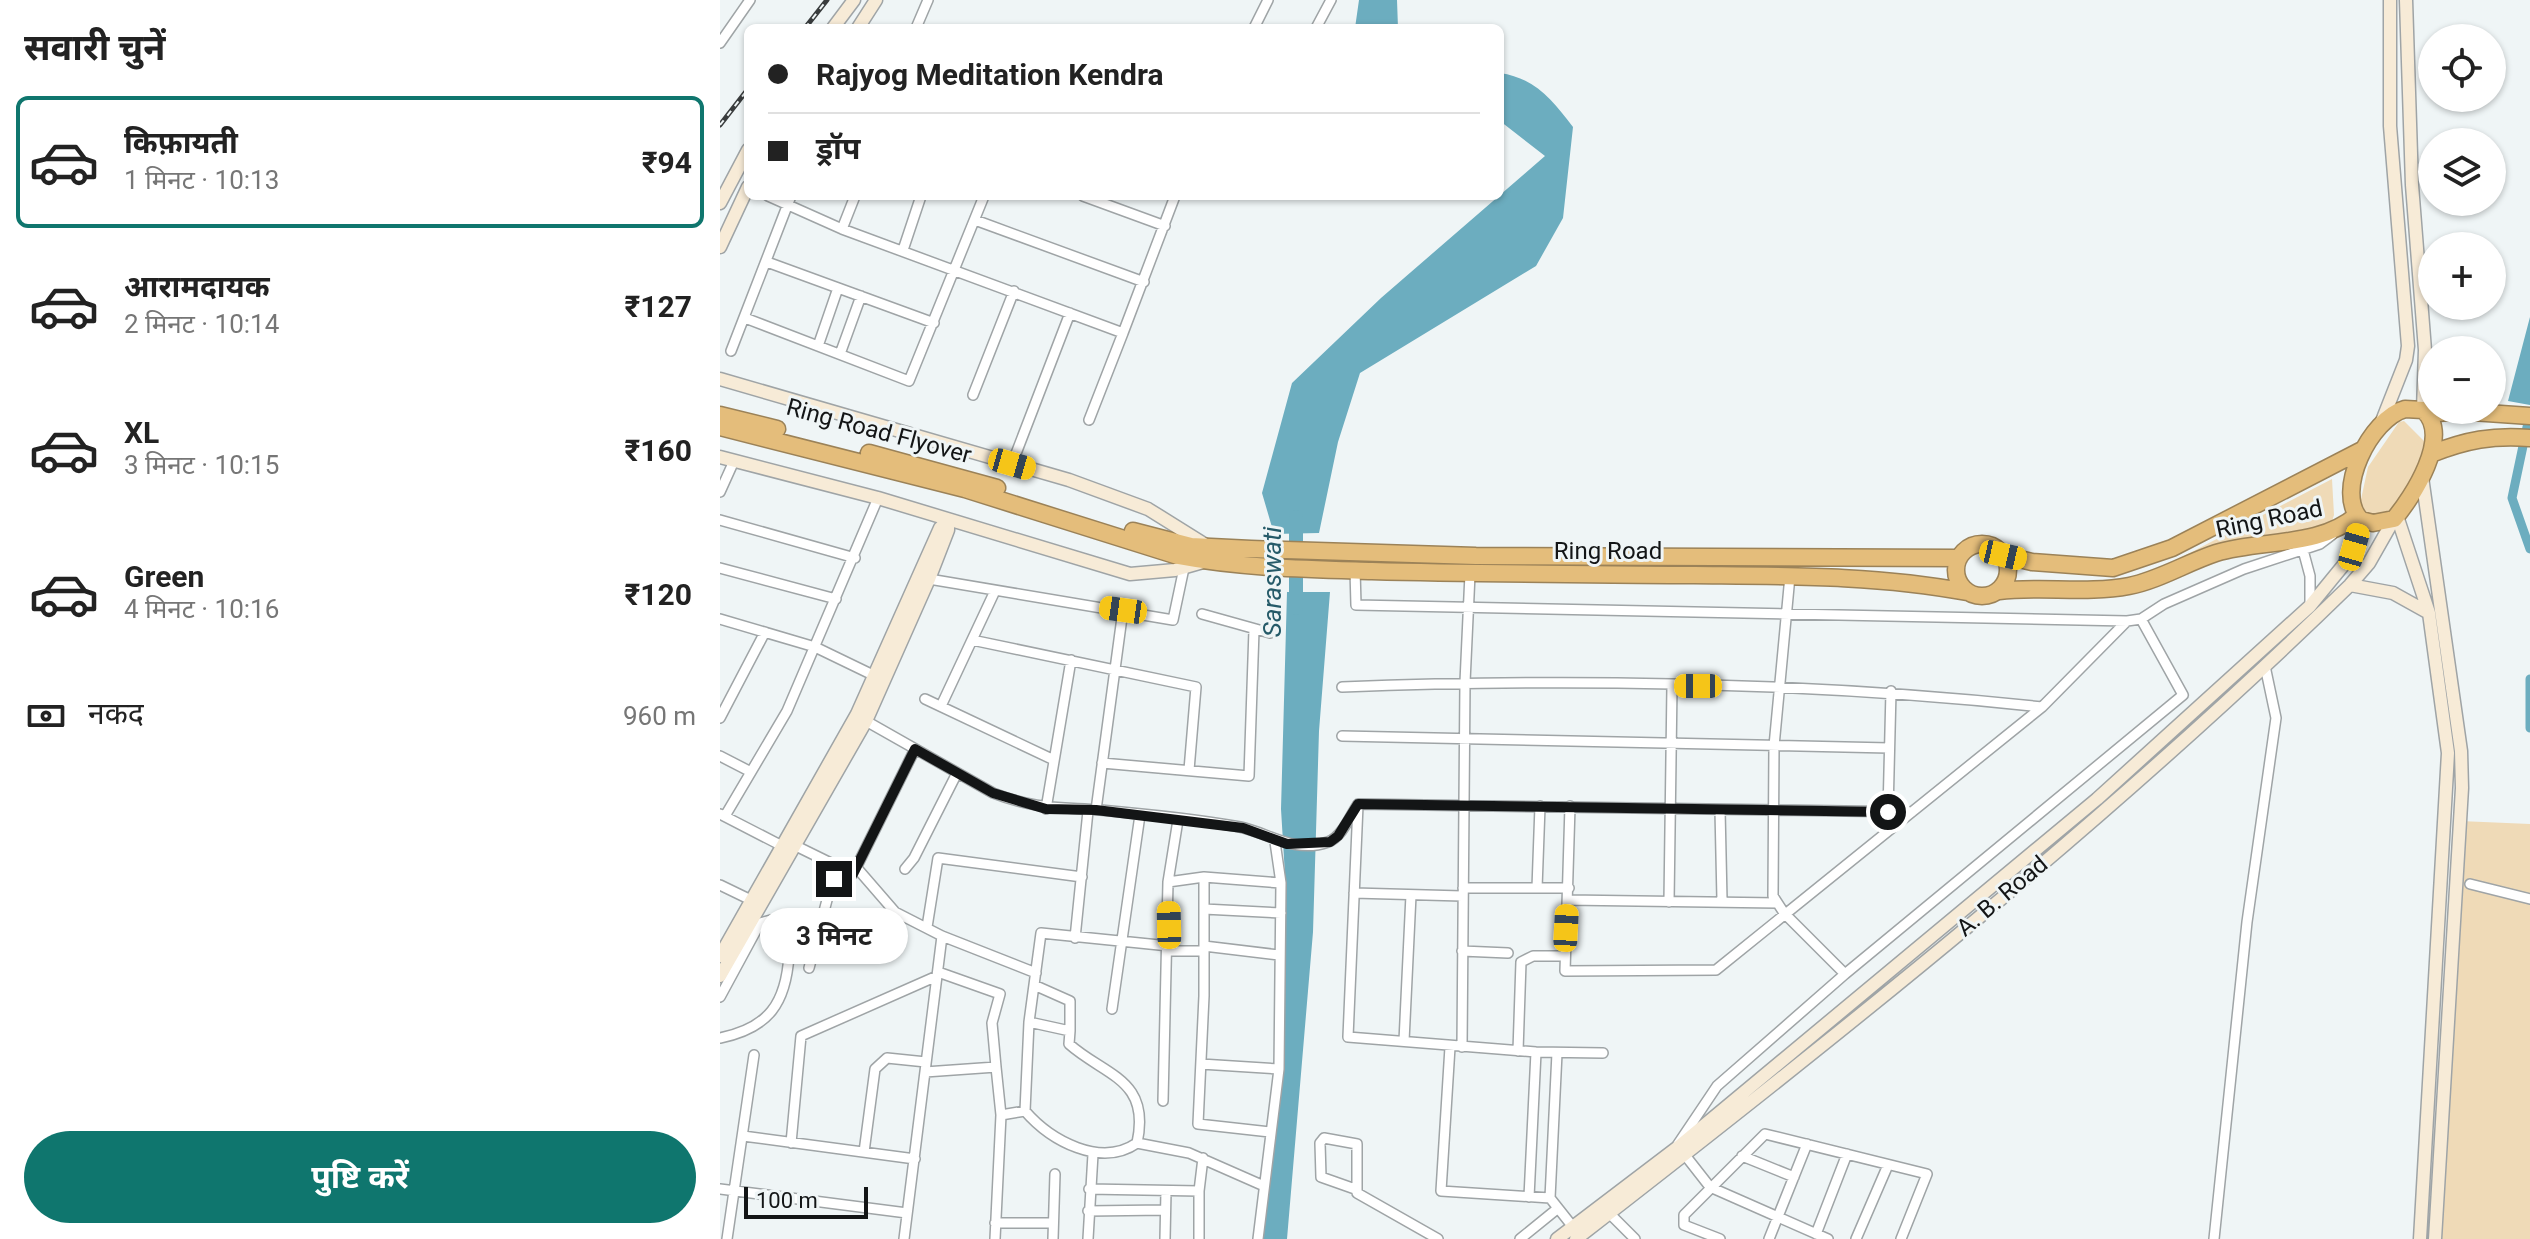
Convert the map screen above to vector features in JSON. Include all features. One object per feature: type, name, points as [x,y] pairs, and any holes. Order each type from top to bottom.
[{"type":"highway","points":[[2418,411],[2405,409],[2382,421],[2362,450],[2352,501],[2359,518],[2373,523],[2396,518],[2422,477],[2431,454],[2427,424]]},
{"type":"highway","points":[[2506,414],[2530,416]]},
{"type":"highway","name":"Ring Road Flyover","points":[[720,415],[818,446],[966,484],[1208,553],[1250,557]]},
{"type":"highway","name":"Ring Road Flyover","points":[[720,427],[818,446]]},
{"type":"highway","points":[[2431,454],[2466,440],[2493,435],[2530,438]]},
{"type":"highway","points":[[2003,555],[2008,573],[1999,591],[1983,597],[1967,592],[1956,573],[1959,558],[1969,548],[1983,544],[2003,555],[2032,562],[2113,568],[2172,548],[2362,450]]},
{"type":"highway","name":"Ring Road","points":[[1999,591],[2037,586],[2127,586],[2213,554],[2342,528],[2359,518]]},
{"type":"highway","points":[[1250,557],[1272,550],[1328,550],[1476,556],[1959,558]]},
{"type":"highway","name":"Ring Road","points":[[1250,557],[1270,568],[1470,574],[1790,576],[1918,582],[1967,592]]},
{"type":"street","points":[[720,43],[750,0]]},
{"type":"street","points":[[836,24],[854,0]]},
{"type":"street","points":[[861,24],[876,0]]},
{"type":"street","points":[[918,24],[928,0]]},
{"type":"street","points":[[1256,24],[1268,0]]},
{"type":"street","points":[[1318,24],[1331,0]]},
{"type":"street","points":[[2382,421],[2406,360],[2408,346],[2390,126],[2390,0]]},
{"type":"street","points":[[2406,0],[2412,185],[2424,336]]},
{"type":"street","points":[[720,203],[744,157]]},
{"type":"street","points":[[732,179],[744,184]]},
{"type":"street","points":[[720,247],[744,195]]},
{"type":"street","points":[[775,200],[842,229],[1123,333]]},
{"type":"street","points":[[731,351],[790,200]]},
{"type":"street","points":[[842,229],[853,200]]},
{"type":"street","points":[[903,250],[920,200]]},
{"type":"street","points":[[745,318],[909,381],[982,200]]},
{"type":"street","points":[[1094,200],[1165,226]]},
{"type":"street","points":[[1089,420],[1174,200]]},
{"type":"street","points":[[975,220],[1144,282]]},
{"type":"street","points":[[767,262],[934,323]]},
{"type":"street","points":[[818,346],[838,288]]},
{"type":"street","points":[[973,395],[1014,291]]},
{"type":"street","points":[[840,354],[861,296]]},
{"type":"street","points":[[1012,464],[1070,313]]},
{"type":"street","points":[[720,379],[1012,464],[1148,509],[1208,553],[1184,568],[1130,574],[878,498],[720,457]]},
{"type":"street","points":[[720,492],[734,461]]},
{"type":"street","points":[[2422,477],[2461,751],[2462,788],[2435,1239]]},
{"type":"street","points":[[878,498],[855,558],[787,711],[722,815],[853,874],[915,749]]},
{"type":"street","name":"A. B. Road","points":[[1557,1239],[1609,1213],[1679,1150],[2039,849],[2195,712],[2310,606],[2346,562],[2359,518]]},
{"type":"street","points":[[2396,518],[2429,613],[2448,753],[2420,1239]]},
{"type":"street","name":"A. B. Road","points":[[1574,1233],[2080,830],[2265,666],[2350,585],[2369,563],[2396,518]]},
{"type":"street","points":[[720,520],[855,558]]},
{"type":"street","points":[[720,956],[751,900],[789,847],[866,721],[929,579],[948,530],[948,520]]},
{"type":"street","points":[[720,997],[789,847],[875,676],[940,528],[948,520]]},
{"type":"street","points":[[1355,570],[1356,605],[2127,621],[2141,619],[2164,604],[2244,569],[2320,544],[2342,528]]},
{"type":"street","points":[[2303,550],[2310,576],[2310,606]]},
{"type":"street","points":[[720,568],[836,599]]},
{"type":"street","points":[[929,579],[994,593],[1175,619],[1184,568]]},
{"type":"street","points":[[1462,1047],[1466,608],[1470,574]]},
{"type":"street","points":[[1790,576],[1774,746],[1773,896],[1784,913],[1845,974]]},
{"type":"street","points":[[2350,585],[2393,593],[2429,613]]},
{"type":"street","points":[[941,706],[994,593]]},
{"type":"street","points":[[1075,938],[1123,610]]},
{"type":"street","points":[[1202,614],[1270,633]]},
{"type":"street","points":[[720,619],[815,647],[875,676]]},
{"type":"street","points":[[2141,619],[2195,712]]},
{"type":"street","points":[[1570,806],[1565,971],[1716,970],[2042,707],[2127,621]]},
{"type":"street","points":[[1102,763],[1249,776],[1254,630]]},
{"type":"street","points":[[720,718],[765,632]]},
{"type":"street","points":[[972,640],[1196,687],[1189,770]]},
{"type":"street","points":[[1046,809],[1071,660]]},
{"type":"street","points":[[2214,1239],[2247,922],[2276,718],[2265,666]]},
{"type":"street","points":[[1342,687],[1465,682],[1778,687],[1891,691],[2042,707]]},
{"type":"street","points":[[1669,902],[1672,686]]},
{"type":"street","points":[[1888,812],[1891,691]]},
{"type":"street","points":[[1828,1239],[1710,1187],[1679,1150],[1717,1086],[1845,974],[2183,695]]},
{"type":"street","points":[[925,699],[1054,760]]},
{"type":"street","points":[[866,721],[993,793],[1046,809],[1092,810],[1243,828],[1287,844],[1323,843],[1338,836],[1358,804]]},
{"type":"street","points":[[1342,736],[1889,748]]},
{"type":"street","points":[[720,756],[751,772]]},
{"type":"street","points":[[905,869],[914,858],[957,773]]},
{"type":"street","points":[[1358,804],[1912,812]]},
{"type":"street","points":[[1358,804],[1348,1037],[1450,1047],[1603,1053]]},
{"type":"street","points":[[1537,888],[1540,806]]},
{"type":"street","points":[[1720,810],[1722,900]]},
{"type":"street","points":[[1112,1009],[1140,815]]},
{"type":"street","points":[[1163,1101],[1169,949],[1168,882],[1178,820]]},
{"type":"street","points":[[1258,1239],[1279,1069],[1281,883],[1275,842]]},
{"type":"street","points":[[927,927],[938,858],[1082,877]]},
{"type":"street","points":[[809,968],[836,866]]},
{"type":"street","points":[[856,867],[889,908],[942,936],[1036,973]]},
{"type":"street","points":[[1168,882],[1204,877],[1281,883]]},
{"type":"street","points":[[1204,877],[1198,1124],[1270,1132]]},
{"type":"street","points":[[2470,884],[2530,899]]},
{"type":"street","points":[[720,885],[751,900]]},
{"type":"street","points":[[1354,893],[1411,895],[1569,888]]},
{"type":"street","points":[[1404,1041],[1411,895]]},
{"type":"street","points":[[1568,900],[1777,903]]},
{"type":"street","points":[[1204,909],[1281,913]]},
{"type":"street","points":[[720,976],[763,921],[785,924],[790,939],[787,984],[769,1016],[753,1027],[720,1038]]},
{"type":"street","points":[[1025,1111],[1029,1022],[1041,933],[1169,949],[1279,955]]},
{"type":"street","points":[[904,1239],[942,936]]},
{"type":"street","points":[[1462,951],[1508,953]]},
{"type":"street","points":[[1518,1051],[1521,962],[1533,956],[1565,956]]},
{"type":"street","points":[[791,1143],[801,1036],[938,974],[1000,994],[992,1023],[1001,1115],[995,1239]]},
{"type":"street","points":[[1034,985],[1070,1001],[1069,1044],[1090,1063],[1109,1068],[1125,1081],[1141,1115],[1137,1143]]},
{"type":"street","points":[[1029,1022],[1070,1031]]},
{"type":"street","points":[[1450,1047],[1441,1191],[1550,1198]]},
{"type":"street","points":[[1529,1197],[1536,1052]]},
{"type":"street","points":[[1557,1053],[1550,1198],[1574,1233]]},
{"type":"street","points":[[727,1239],[754,1055]]},
{"type":"street","points":[[864,1152],[873,1074],[878,1064],[891,1058],[926,1067],[996,1067]]},
{"type":"street","points":[[1201,1064],[1279,1069]]},
{"type":"street","points":[[1001,1115],[1025,1111]]},
{"type":"street","points":[[1025,1111],[1051,1134],[1093,1154],[1127,1150],[1137,1143],[1172,1148],[1203,1158],[1264,1186]]},
{"type":"street","points":[[1720,1239],[1684,1225],[1684,1215],[1765,1134],[1927,1174],[1901,1239]]},
{"type":"street","points":[[743,1136],[915,1159]]},
{"type":"street","points":[[1355,1189],[1357,1144],[1324,1138],[1320,1143],[1321,1177],[1355,1189],[1361,1196],[1438,1239]]},
{"type":"street","points":[[1769,1239],[1807,1144]]},
{"type":"street","points":[[1088,1239],[1093,1154]]},
{"type":"street","points":[[1816,1234],[1847,1154]]},
{"type":"street","points":[[1742,1156],[1794,1177]]},
{"type":"street","points":[[1199,1239],[1203,1158]]},
{"type":"street","points":[[1856,1239],[1888,1165]]},
{"type":"street","points":[[1053,1239],[1055,1174]]},
{"type":"street","points":[[720,1189],[907,1213]]},
{"type":"street","points":[[1089,1189],[1199,1191]]},
{"type":"street","points":[[1165,1239],[1166,1191]]},
{"type":"street","points":[[1520,1239],[1557,1209]]},
{"type":"street","points":[[1088,1211],[1165,1210]]},
{"type":"street","points":[[1609,1213],[1635,1239]]},
{"type":"street","points":[[995,1223],[1053,1223]]},
{"type":"shaded area","points":[[2404,421],[2426,443],[2422,464],[2388,514],[2371,518],[2360,504],[2368,467],[2399,422]]},
{"type":"shaded area","points":[[2332,479],[2334,515],[2330,527],[2258,536],[2184,556]]},
{"type":"shaded area","points":[[2460,821],[2530,824],[2530,1239],[2435,1239]]},
{"type":"water","points":[[1359,0],[1397,0],[1398,24],[1356,24]]},
{"type":"water","points":[[1504,74],[1533,85],[1550,99],[1573,127],[1563,218],[1536,266],[1360,373],[1338,442],[1319,533],[1274,534],[1262,493],[1292,383],[1381,298],[1494,200],[1504,200],[1504,192],[1545,156],[1504,124]]},
{"type":"water","points":[[2530,317],[2530,405],[2508,401]]},
{"type":"water","points":[[1287,592],[1330,592],[1319,731],[1313,932],[1287,1239],[1263,1239],[1280,1103],[1285,875],[1281,809]]},
{"type":"waterway","points":[[2530,413],[2512,498],[2530,549]]},
{"type":"waterway","name":"Saraswati","points":[[1296,517],[1296,608]]},
{"type":"waterway","points":[[2530,679],[2530,728]]},
{"type":"railway","points":[[808,24],[827,0]]},
{"type":"railway","points":[[720,125],[744,94]]},
{"type":"route","points":[[834,879],[836,866],[853,874],[915,749],[993,793],[1046,809],[1096,810],[1243,828],[1287,844],[1330,842],[1338,836],[1358,804],[1888,812]]}]
